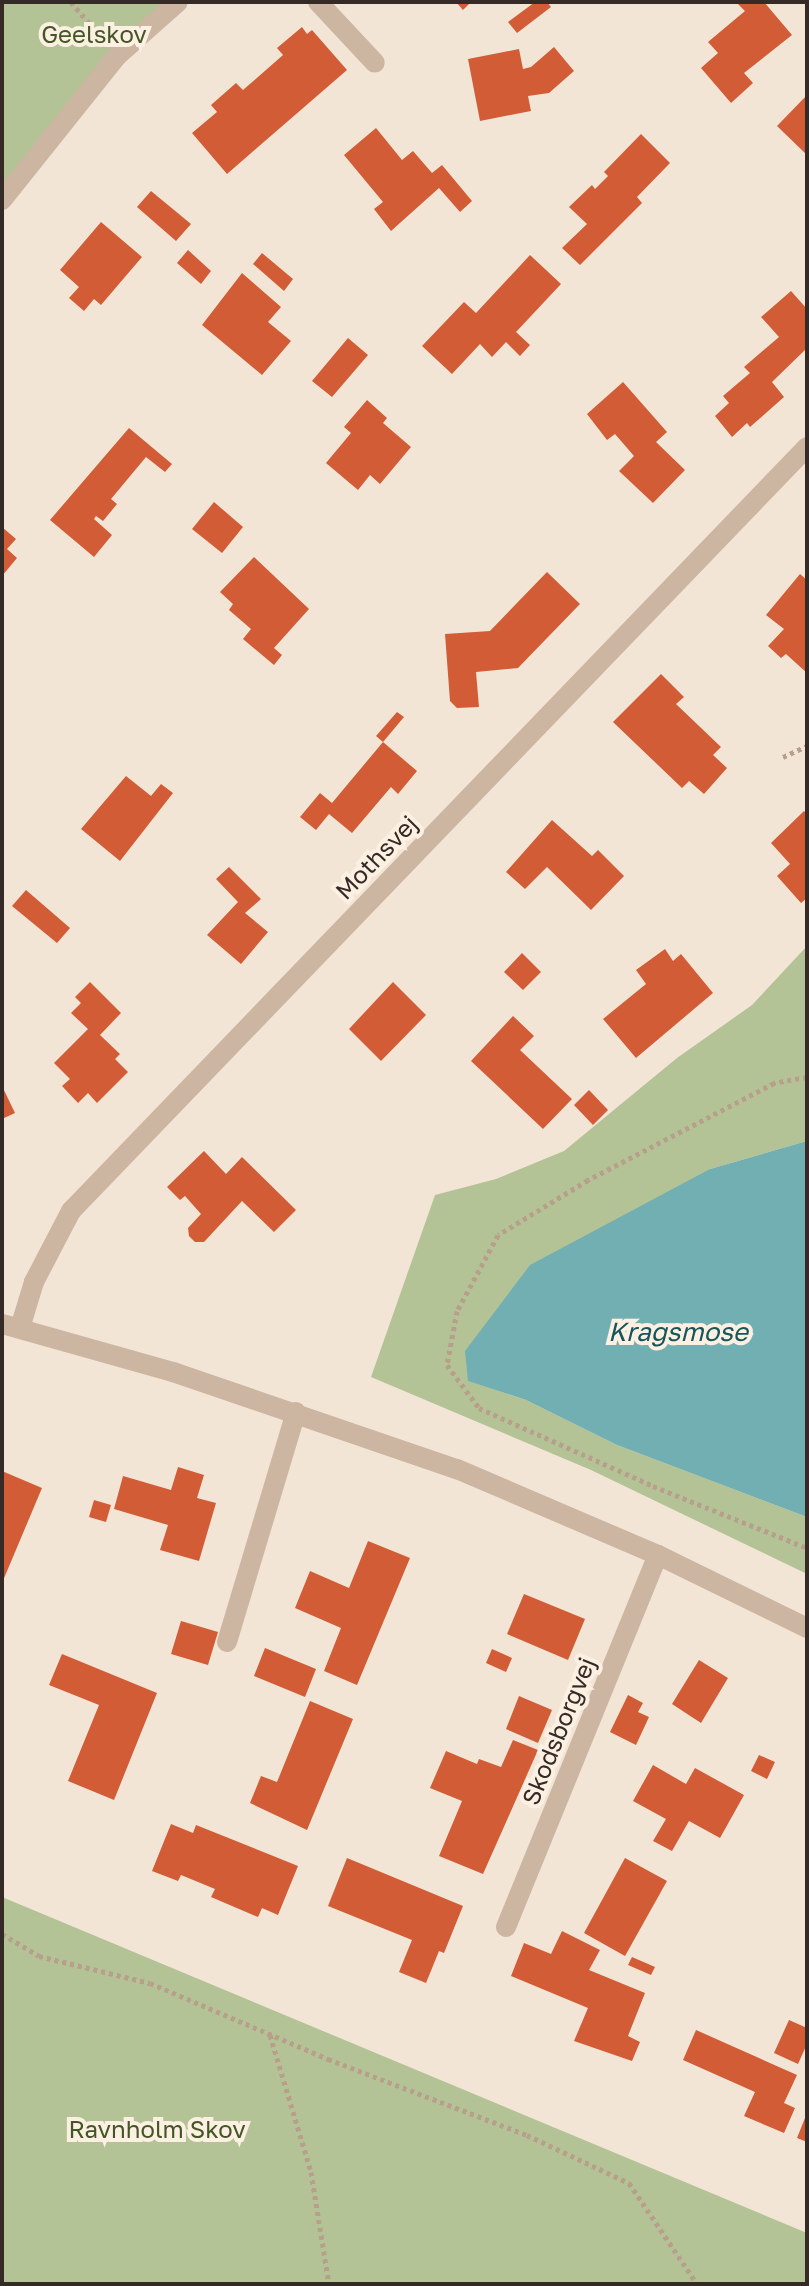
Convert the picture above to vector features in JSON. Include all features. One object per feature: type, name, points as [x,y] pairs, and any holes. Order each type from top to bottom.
[{"type":"street","points":[[2,200],[117,56],[178,2]]},
{"type":"street","points":[[318,2],[375,63]]},
{"type":"street","name":"Mothsvej","points":[[11,1326],[71,1211],[807,447]]},
{"type":"street","points":[[11,1326],[296,1412],[457,1469],[658,1555],[807,1628]]},
{"type":"street","points":[[227,1642],[296,1412]]},
{"type":"street","name":"Skodsborgvej","points":[[506,1927],[658,1555]]},
{"type":"path","points":[[71,2],[117,56]]},
{"type":"path","points":[[783,757],[807,746]]},
{"type":"path","points":[[807,1077],[774,1083],[588,1180],[498,1235],[457,1311],[447,1365],[479,1408],[653,1486],[807,1548]]},
{"type":"path","points":[[2,1934],[39,1956],[150,1983],[270,2035],[527,2135],[629,2183],[697,2284]]},
{"type":"path","points":[[270,2035],[311,2172],[329,2284]]},
{"type":"green space","name":"Geelskov","points":[[2,2],[177,2],[2,192]]},
{"type":"green space","points":[[807,946],[807,1141],[710,1169],[469,1381],[526,1400],[617,1445],[807,1517],[807,1574],[591,1470],[371,1377],[435,1195],[496,1179],[564,1151],[677,1058],[752,1005]]},
{"type":"green space","name":"Ravnholm Skov","points":[[2,1897],[807,2233],[807,2284],[2,2284]]},
{"type":"water","name":"Kragsmose","points":[[807,1141],[807,1517],[617,1445],[526,1400],[468,1381],[465,1351],[530,1265],[710,1169]]},
{"type":"building","points":[[456,2],[471,2],[463,10]]},
{"type":"building","points":[[535,2],[547,2],[551,7],[517,33],[508,22]]},
{"type":"building","points":[[736,2],[764,2],[792,35],[744,73],[753,83],[731,103],[701,68],[718,53],[708,42],[745,11]]},
{"type":"building","points":[[302,27],[307,34],[312,30],[347,70],[227,174],[192,133],[217,112],[211,105],[236,83],[243,90],[283,55],[277,48]]},
{"type":"building","points":[[554,47],[574,71],[549,93],[528,96],[531,111],[480,121],[468,59],[519,49],[523,69],[531,67]]},
{"type":"building","points":[[807,95],[807,155],[777,126]]},
{"type":"building","points":[[376,128],[402,160],[413,151],[432,173],[442,165],[472,201],[460,212],[439,188],[391,231],[374,209],[383,202],[344,155]]},
{"type":"building","points":[[641,134],[670,163],[637,197],[642,203],[580,265],[562,248],[587,224],[569,207],[592,185],[595,189],[608,176],[604,172]]},
{"type":"building","points":[[151,191],[191,224],[176,241],[137,207]]},
{"type":"building","points":[[101,222],[142,257],[101,305],[94,299],[84,311],[69,298],[79,287],[60,270]]},
{"type":"building","points":[[188,250],[211,271],[201,284],[177,263]]},
{"type":"building","points":[[262,253],[293,279],[284,291],[253,264]]},
{"type":"building","points":[[530,255],[561,284],[516,332],[530,345],[520,356],[506,342],[492,357],[480,344],[452,374],[422,346],[464,302],[476,313]]},
{"type":"building","points":[[242,273],[281,307],[268,322],[291,341],[262,375],[202,325]]},
{"type":"building","points":[[791,291],[807,309],[807,348],[772,382],[784,397],[750,427],[747,423],[732,437],[715,416],[729,403],[723,396],[750,373],[744,367],[779,337],[761,317]]},
{"type":"building","points":[[348,338],[368,355],[332,397],[312,381]]},
{"type":"building","points":[[623,382],[667,432],[656,442],[685,470],[653,503],[619,471],[634,456],[615,434],[607,440],[587,414]]},
{"type":"building","points":[[367,400],[387,418],[383,423],[411,447],[380,484],[370,475],[358,490],[326,463],[351,433],[344,427]]},
{"type":"building","points":[[129,428],[172,464],[165,472],[146,457],[111,499],[117,504],[103,521],[96,516],[94,519],[112,535],[94,557],[50,520]]},
{"type":"building","points":[[214,502],[243,527],[222,553],[192,529]]},
{"type":"building","points":[[2,527],[16,539],[7,549],[17,558],[2,576]]},
{"type":"building","points":[[254,557],[309,609],[274,648],[282,655],[274,665],[243,639],[251,629],[229,610],[233,604],[220,592]]},
{"type":"building","points":[[547,572],[580,604],[518,668],[476,672],[479,707],[457,708],[450,701],[445,634],[490,631]]},
{"type":"building","points":[[800,574],[807,580],[807,673],[786,654],[781,658],[768,646],[784,629],[766,615]]},
{"type":"building","points":[[661,674],[684,697],[676,704],[721,747],[713,755],[727,768],[704,794],[689,781],[682,788],[613,722]]},
{"type":"building","points":[[397,712],[404,717],[383,742],[376,736]]},
{"type":"building","points":[[383,742],[417,771],[398,794],[391,787],[352,833],[329,814],[316,830],[300,817],[320,793],[332,803]]},
{"type":"building","points":[[126,776],[151,796],[161,784],[173,793],[120,861],[81,829]]},
{"type":"building","points":[[804,811],[807,814],[807,898],[801,903],[777,876],[790,864],[771,843]]},
{"type":"building","points":[[552,820],[592,856],[598,850],[624,876],[591,910],[547,867],[525,889],[506,872]]},
{"type":"building","points":[[229,867],[261,899],[245,913],[268,932],[241,964],[207,935],[238,902],[216,879]]},
{"type":"building","points":[[26,890],[70,928],[57,943],[12,906]]},
{"type":"building","points":[[665,949],[673,961],[681,954],[713,993],[636,1058],[603,1019],[646,984],[636,970]]},
{"type":"building","points":[[522,953],[541,972],[523,990],[504,972]]},
{"type":"building","points":[[90,982],[121,1013],[100,1035],[120,1054],[115,1059],[128,1072],[97,1103],[88,1093],[78,1103],[62,1086],[70,1079],[54,1063],[88,1029],[71,1013],[81,1003],[75,997]]},
{"type":"building","points":[[393,982],[426,1015],[381,1061],[349,1029]]},
{"type":"building","points":[[513,1016],[534,1036],[520,1050],[572,1099],[543,1129],[471,1061]]},
{"type":"building","points":[[2,1086],[15,1113],[2,1119]]},
{"type":"building","points":[[589,1090],[608,1110],[593,1125],[574,1105]]},
{"type":"building","points":[[204,1151],[226,1174],[242,1157],[296,1210],[274,1232],[242,1201],[204,1242],[195,1242],[189,1236],[188,1228],[201,1214],[185,1196],[180,1200],[167,1187]]},
{"type":"building","points":[[178,1467],[204,1475],[197,1498],[216,1503],[199,1561],[160,1550],[168,1525],[114,1509],[123,1476],[171,1490]]},
{"type":"building","points":[[2,1471],[42,1488],[2,1583]]},
{"type":"building","points":[[94,1500],[111,1505],[106,1522],[89,1517]]},
{"type":"building","points":[[368,1541],[410,1558],[357,1685],[324,1671],[341,1628],[295,1608],[310,1571],[349,1588]]},
{"type":"building","points":[[524,1594],[585,1619],[568,1660],[507,1634]]},
{"type":"building","points":[[181,1621],[218,1632],[208,1665],[171,1654]]},
{"type":"building","points":[[265,1648],[316,1669],[305,1697],[254,1676]]},
{"type":"building","points":[[492,1649],[512,1658],[506,1672],[486,1663]]},
{"type":"building","points":[[62,1654],[157,1693],[114,1800],[68,1781],[99,1705],[49,1685]]},
{"type":"building","points":[[699,1660],[728,1678],[701,1723],[672,1704]]},
{"type":"building","points":[[628,1695],[643,1703],[638,1712],[649,1717],[636,1745],[610,1732]]},
{"type":"building","points":[[519,1696],[552,1710],[538,1743],[506,1729]]},
{"type":"building","points":[[310,1701],[353,1719],[307,1830],[250,1803],[261,1776],[277,1782]]},
{"type":"building","points":[[513,1740],[538,1750],[483,1874],[439,1856],[462,1801],[430,1788],[446,1751],[477,1764],[479,1759],[501,1767]]},
{"type":"building","points":[[759,1755],[775,1762],[767,1779],[751,1771]]},
{"type":"building","points":[[653,1765],[686,1784],[695,1768],[744,1795],[720,1838],[689,1821],[672,1851],[653,1841],[666,1819],[633,1801]]},
{"type":"building","points":[[171,1824],[193,1833],[196,1825],[298,1866],[278,1915],[262,1908],[258,1917],[211,1897],[215,1889],[181,1875],[178,1881],[152,1871]]},
{"type":"building","points":[[347,1858],[463,1906],[444,1953],[439,1951],[426,1983],[399,1972],[412,1940],[328,1906]]},
{"type":"building","points":[[625,1858],[667,1881],[625,1956],[584,1933]]},
{"type":"building","points":[[562,1931],[600,1950],[589,1970],[645,1993],[628,2036],[640,2042],[632,2061],[574,2041],[588,2008],[511,1976],[524,1943],[551,1954]]},
{"type":"building","points":[[632,1957],[655,1967],[651,1975],[628,1965]]},
{"type":"building","points":[[789,2020],[807,2028],[807,2044],[798,2064],[774,2053]]},
{"type":"building","points":[[696,2030],[797,2075],[784,2103],[795,2108],[784,2133],[744,2116],[755,2092],[683,2060]]},
{"type":"building","points":[[807,2113],[807,2142],[797,2138]]}]
